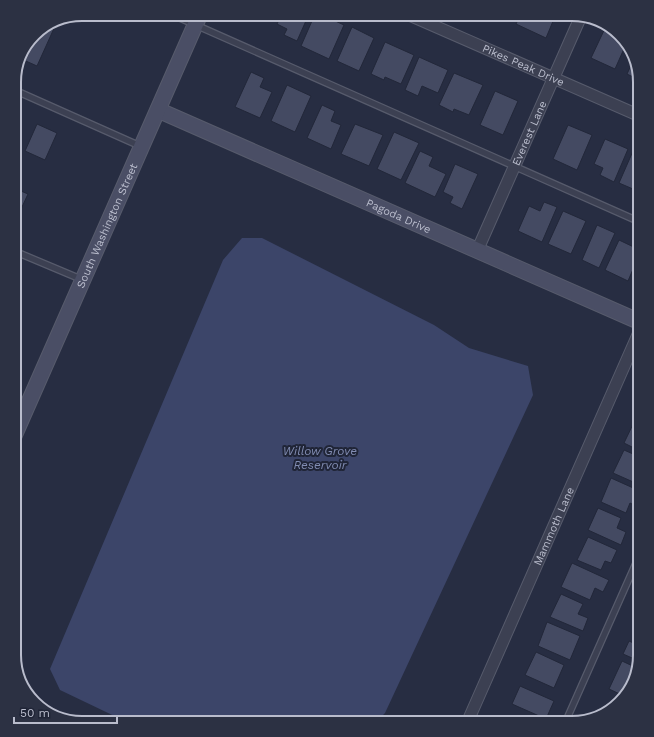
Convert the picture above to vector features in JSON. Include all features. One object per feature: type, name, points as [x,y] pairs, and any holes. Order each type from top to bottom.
[{"type":"street","name":"South Washington Street","points":[[21,420],[197,21]]},
{"type":"street","name":"Pikes Peak Drive","points":[[423,21],[633,113]]},
{"type":"street","name":"Everest Lane","points":[[477,251],[579,21]]},
{"type":"street","name":"Pagoda Drive","points":[[158,110],[633,319]]},
{"type":"street","name":"Mammoth Lane","points":[[470,716],[633,346]]},
{"type":"lane","points":[[202,21],[514,168],[633,219]]},
{"type":"lane","points":[[21,93],[142,147]]},
{"type":"lane","points":[[21,254],[83,280]]},
{"type":"lane","points":[[568,716],[633,570]]},
{"type":"water","name":"Willow Grove Reservoir","points":[[242,238],[262,238],[434,325],[469,348],[528,366],[533,395],[385,713],[382,716],[114,716],[60,690],[50,669],[223,260]]},
{"type":"building","points":[[278,21],[306,21],[297,41],[284,35],[287,29],[277,24]]},
{"type":"building","points":[[312,21],[335,21],[344,25],[329,59],[301,46]]},
{"type":"building","points":[[518,21],[553,21],[546,38],[516,24]]},
{"type":"building","points":[[352,27],[374,38],[359,71],[337,61]]},
{"type":"building","points":[[54,28],[37,66],[25,61],[27,55],[42,36]]},
{"type":"building","points":[[604,30],[615,39],[623,50],[615,69],[591,58]]},
{"type":"building","points":[[385,42],[414,55],[401,84],[385,77],[384,80],[371,74]]},
{"type":"building","points":[[419,57],[448,70],[438,93],[422,86],[418,96],[405,90]]},
{"type":"building","points":[[631,66],[632,77],[627,74]]},
{"type":"building","points":[[251,72],[264,78],[260,87],[272,92],[260,118],[235,107]]},
{"type":"building","points":[[454,73],[483,85],[469,115],[454,109],[453,112],[439,105]]},
{"type":"building","points":[[287,85],[311,96],[295,132],[271,121]]},
{"type":"building","points":[[495,91],[518,101],[503,135],[480,125]]},
{"type":"building","points":[[322,105],[335,111],[331,121],[341,125],[331,149],[307,138]]},
{"type":"building","points":[[37,124],[57,133],[45,160],[25,151]]},
{"type":"building","points":[[355,124],[383,135],[369,166],[341,154]]},
{"type":"building","points":[[568,125],[592,135],[577,170],[553,159]]},
{"type":"building","points":[[394,132],[419,143],[401,180],[377,169]]},
{"type":"building","points":[[605,139],[628,149],[614,182],[600,175],[603,168],[594,164]]},
{"type":"building","points":[[420,151],[433,157],[429,166],[446,174],[435,197],[405,183]]},
{"type":"building","points":[[633,151],[633,189],[619,183]]},
{"type":"building","points":[[455,164],[478,174],[462,209],[450,203],[453,197],[443,192]]},
{"type":"building","points":[[21,191],[28,194],[21,209]]},
{"type":"building","points":[[544,202],[557,207],[542,242],[518,231],[529,206],[540,211]]},
{"type":"building","points":[[563,211],[586,221],[571,254],[548,244]]},
{"type":"building","points":[[597,225],[615,233],[599,268],[582,260]]},
{"type":"building","points":[[619,240],[633,247],[633,269],[628,281],[605,270]]},
{"type":"building","points":[[633,424],[633,448],[624,443]]},
{"type":"building","points":[[624,450],[633,454],[633,482],[613,473]]},
{"type":"building","points":[[611,478],[633,488],[633,504],[630,503],[626,513],[601,502]]},
{"type":"building","points":[[598,508],[621,518],[617,528],[626,532],[621,545],[588,530]]},
{"type":"building","points":[[588,537],[617,550],[611,563],[605,561],[601,570],[577,560]]},
{"type":"building","points":[[572,563],[609,580],[603,592],[595,588],[590,600],[561,587]]},
{"type":"building","points":[[561,594],[583,604],[578,614],[588,618],[583,631],[550,617]]},
{"type":"building","points":[[547,622],[580,636],[570,660],[538,646]]},
{"type":"building","points":[[629,641],[633,643],[633,658],[623,654]]},
{"type":"building","points":[[536,652],[564,665],[554,688],[525,675]]},
{"type":"building","points":[[622,661],[632,666],[627,682],[619,694],[609,689]]},
{"type":"building","points":[[520,686],[554,701],[547,716],[539,716],[512,704]]}]
